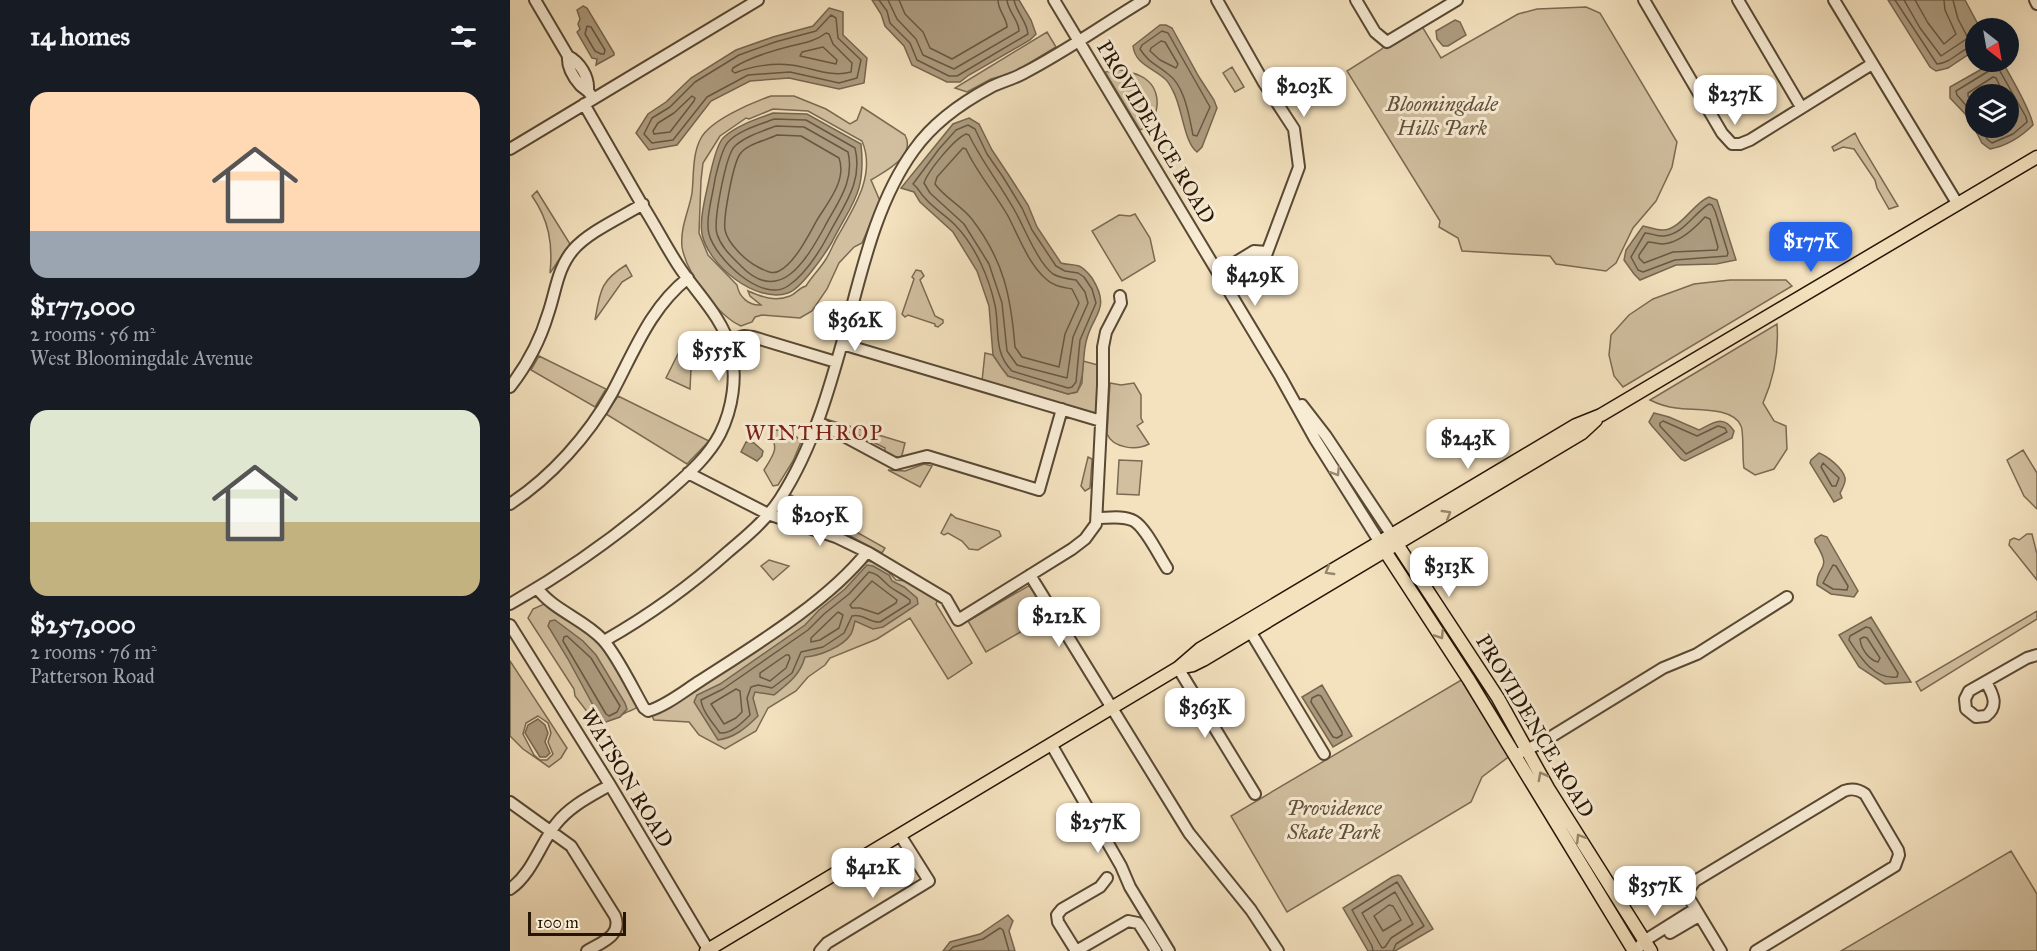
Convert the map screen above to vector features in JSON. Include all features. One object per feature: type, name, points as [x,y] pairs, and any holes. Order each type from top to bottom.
[{"type":"main road","points":[[708,950],[1178,668],[1200,649],[1245,628],[1394,539],[1582,433],[1601,415],[2037,157]]},
{"type":"main road","name":"PROVIDENCE ROAD","points":[[1394,539],[1498,698],[1548,788],[1648,946]]},
{"type":"main road","name":"PROVIDENCE ROAD","points":[[1382,546],[1448,646],[1635,951]]},
{"type":"main road","points":[[1178,668],[1203,660],[1245,628]]},
{"type":"street","points":[[510,604],[622,530],[688,473],[706,454],[721,432],[733,393],[734,373],[728,341],[714,314],[678,266],[588,97],[567,65],[568,56],[535,0]]},
{"type":"street","points":[[510,149],[588,97],[758,0]]},
{"type":"street","name":"PROVIDENCE ROAD","points":[[1054,0],[1280,376],[1315,439],[1382,546]]},
{"type":"street","points":[[604,641],[668,602],[747,537],[778,501],[802,461],[818,422],[874,234],[897,174],[915,148],[953,111],[992,87],[1022,74],[1144,0]]},
{"type":"street","points":[[1217,0],[1294,129],[1299,167],[1262,266],[1227,288]]},
{"type":"street","points":[[1356,0],[1376,32],[1387,42],[1457,0]]},
{"type":"street","points":[[1644,0],[1722,133],[1732,144],[1744,143],[1872,63]]},
{"type":"street","points":[[1738,0],[1801,107]]},
{"type":"street","points":[[1834,0],[1957,203]]},
{"type":"street","points":[[510,387],[536,348],[549,313],[558,275],[574,248],[643,204]]},
{"type":"street","points":[[1218,273],[1254,251],[1267,252]]},
{"type":"street","points":[[510,504],[548,474],[594,422],[644,329],[658,308],[688,279]]},
{"type":"street","points":[[688,473],[768,514],[836,537],[867,552],[946,599],[958,620],[1085,539],[1096,524],[1104,340],[1111,320],[1121,303],[1120,296]]},
{"type":"street","points":[[728,341],[744,336],[753,337],[836,362]]},
{"type":"street","points":[[842,344],[1101,421]]},
{"type":"street","name":"PROVIDENCE ROAD","points":[[1280,376],[1326,436],[1394,539]]},
{"type":"street","points":[[818,422],[896,464],[927,456],[1039,490],[1062,409]]},
{"type":"street","points":[[1097,518],[1124,518],[1134,521],[1143,529],[1167,568]]},
{"type":"street","points":[[537,588],[544,597],[604,641],[648,711],[776,631],[831,587],[867,552]]},
{"type":"street","points":[[1030,575],[1190,833],[1251,910],[1278,951]]},
{"type":"street","points":[[1515,755],[1541,743],[1663,668],[1697,654],[1787,597]]},
{"type":"street","name":"WATSON ROAD","points":[[510,625],[610,784],[708,950]]},
{"type":"street","points":[[1245,628],[1324,754]]},
{"type":"street","points":[[1986,682],[2027,658],[2037,655]]},
{"type":"street","points":[[1178,668],[1255,794]]},
{"type":"street","points":[[1051,744],[1107,840],[1130,887],[1169,951]]},
{"type":"street","points":[[510,889],[522,878],[551,831],[568,811],[610,784]]},
{"type":"street","points":[[1721,951],[1688,894],[1695,880],[1844,791],[1855,789],[1860,791],[1898,850],[1899,855],[1895,866],[1756,951]]},
{"type":"street","points":[[510,802],[575,850],[617,921],[618,926],[614,933],[587,951]]},
{"type":"street","points":[[820,951],[827,943],[928,881],[900,835]]},
{"type":"street","points":[[1107,878],[1100,886],[1062,909],[1057,915],[1058,922],[1076,951],[1128,921],[1138,923],[1156,951]]},
{"type":"street","points":[[1635,951],[1648,946],[1697,912]]},
{"type":"green space","name":"Bloomingdale Hills Park","points":[[1586,7],[1600,13],[1677,142],[1672,167],[1656,201],[1633,228],[1616,263],[1606,271],[1556,264],[1550,256],[1462,251],[1458,238],[1439,227],[1440,221],[1347,71],[1382,49],[1387,42],[1420,23],[1441,58],[1518,14],[1537,9]]},
{"type":"green space","points":[[1047,32],[1056,47],[1013,73],[991,79],[967,92],[955,88]]},
{"type":"green space","points":[[1232,67],[1244,87],[1235,92],[1223,73]]},
{"type":"green space","points":[[1121,70],[1145,79],[1156,93],[1155,115],[1140,130],[1105,72]]},
{"type":"green space","points":[[771,96],[794,96],[826,109],[850,124],[857,120],[862,107],[905,135],[907,149],[898,162],[871,180],[880,201],[862,243],[854,247],[839,263],[827,289],[812,311],[800,318],[762,315],[741,326],[732,321],[713,303],[696,280],[682,247],[682,233],[692,193],[696,151],[701,138],[706,131],[722,119]],"holes":[[[773,109],[808,111],[862,141],[867,166],[862,189],[824,263],[806,286],[792,295],[779,299],[763,297],[748,291],[750,296],[761,305],[752,304],[742,297],[737,285],[708,255],[699,233],[703,163],[720,136],[746,118],[749,119]]]},
{"type":"green space","points":[[1855,133],[1898,206],[1889,209],[1875,180],[1854,149],[1843,147],[1834,151],[1832,147]]},
{"type":"green space","points":[[537,191],[570,244],[550,273],[551,252],[546,223],[532,196]]},
{"type":"green space","points":[[1135,214],[1150,238],[1155,261],[1122,281],[1092,231],[1119,215]]},
{"type":"green space","points":[[626,265],[632,276],[622,282],[595,320],[598,302],[606,282]]},
{"type":"green space","points":[[916,270],[921,271],[924,276],[920,280],[935,316],[943,320],[938,327],[908,315],[905,317],[902,314]]},
{"type":"green space","points":[[1730,280],[1786,280],[1792,286],[1623,387],[1614,376],[1609,355],[1611,335],[1629,315],[1653,299],[1694,284]]},
{"type":"green space","points":[[1777,324],[1775,364],[1763,403],[1774,421],[1786,426],[1787,449],[1774,469],[1755,475],[1744,468],[1742,429],[1737,420],[1730,415],[1721,412],[1673,408],[1650,400]]},
{"type":"green space","points":[[683,344],[691,369],[690,389],[666,378]]},
{"type":"green space","points":[[985,353],[993,355],[1008,376],[1068,394],[1077,392],[1082,383],[1083,361],[1098,365],[1096,413],[1092,415],[982,381]]},
{"type":"green space","points":[[539,356],[606,389],[595,407],[531,370]]},
{"type":"green space","points":[[1110,383],[1121,385],[1134,383],[1141,395],[1143,422],[1137,426],[1149,444],[1132,448],[1119,445],[1110,439],[1107,434]]},
{"type":"green space","points":[[618,396],[709,441],[687,464],[606,414]]},
{"type":"green space","points":[[826,419],[905,443],[901,459],[894,460],[885,456],[885,448]]},
{"type":"green space","points":[[778,430],[795,435],[801,442],[793,461],[778,485],[773,486],[764,470],[775,446],[769,431]]},
{"type":"green space","points":[[2023,450],[2037,473],[2037,509],[2024,496],[2007,460]]},
{"type":"green space","points":[[1088,457],[1092,459],[1090,488],[1085,491],[1081,486]]},
{"type":"green space","points":[[1119,460],[1142,461],[1139,495],[1117,494]]},
{"type":"green space","points":[[924,464],[932,466],[920,487],[888,470],[905,471]]},
{"type":"green space","points":[[789,494],[885,548],[882,553],[850,536],[848,532],[793,512],[786,513],[782,506]]},
{"type":"green space","points":[[951,514],[956,518],[999,531],[1001,536],[978,550],[969,549],[962,541],[948,533],[944,535],[941,533]]},
{"type":"green space","points":[[2027,534],[2032,534],[2037,554],[2037,580],[2009,545],[2010,540],[2014,538],[2019,540]]},
{"type":"green space","points":[[769,560],[789,566],[773,580],[761,566]]},
{"type":"green space","points":[[868,561],[880,565],[896,580],[907,581],[938,599],[936,604],[972,663],[948,679],[910,618],[877,639],[830,658],[796,691],[768,708],[756,731],[725,749],[699,735],[689,722],[654,720],[652,716],[764,643],[852,576]]},
{"type":"green space","points":[[1030,585],[1048,616],[986,652],[968,621]]},
{"type":"green space","points":[[544,604],[556,613],[569,618],[599,641],[639,706],[611,720],[595,722],[575,696],[574,689],[528,618],[533,609]]},
{"type":"green space","points":[[2037,611],[2037,619],[1921,691],[1916,682]]},
{"type":"green space","points":[[510,661],[567,748],[561,758],[549,767],[523,749],[510,736]],"holes":[[[538,716],[548,723],[551,733],[548,742],[553,754],[547,760],[540,760],[534,755],[523,734],[526,723]]]},
{"type":"green space","name":"Providence Skate Park","points":[[1463,679],[1511,755],[1482,777],[1471,802],[1287,912],[1231,816]]},
{"type":"green space","points":[[2011,851],[2037,894],[2037,951],[1841,951]]},
{"type":"water","points":[[872,0],[1019,0],[1036,34],[1030,40],[960,82],[947,82],[912,65],[904,46],[885,26]]},
{"type":"water","points":[[1888,0],[1965,0],[1975,18],[1965,18],[1965,57],[1948,68],[1936,71],[1930,67]]},
{"type":"water","points":[[583,6],[587,8],[614,53],[596,65],[597,59],[592,58],[577,32],[580,29],[578,24],[580,19],[577,10]]},
{"type":"water","points":[[829,8],[843,12],[843,35],[867,58],[864,83],[839,89],[789,78],[750,81],[711,101],[677,145],[649,150],[636,133],[648,114],[666,102],[691,78],[736,50],[813,26]]},
{"type":"water","points":[[1455,20],[1460,22],[1466,35],[1448,46],[1443,46],[1437,39],[1436,31]]},
{"type":"water","points":[[1160,25],[1172,28],[1217,108],[1202,147],[1197,152],[1189,141],[1176,98],[1169,84],[1145,65],[1134,52],[1133,46]]},
{"type":"water","points":[[1976,72],[2008,72],[2015,84],[1965,84],[1965,114],[1950,98],[1950,87]]},
{"type":"water","points":[[2019,92],[2033,125],[2019,136]]},
{"type":"water","points":[[773,113],[807,114],[861,144],[862,161],[860,186],[852,206],[829,247],[799,285],[788,293],[775,295],[748,287],[723,269],[706,246],[701,228],[711,171],[722,140],[741,126]]},
{"type":"water","points":[[969,118],[979,124],[992,150],[1028,205],[1037,227],[1061,263],[1083,268],[1098,289],[1099,312],[1086,342],[1081,380],[1077,392],[1068,394],[1008,376],[993,355],[989,306],[977,271],[953,232],[920,202],[914,192],[901,188],[953,124]]},
{"type":"water","points":[[1979,138],[2016,138],[2002,146],[1990,149]]},
{"type":"water","points":[[1709,197],[1717,200],[1736,260],[1716,264],[1676,265],[1640,280],[1624,260],[1626,250],[1643,226],[1660,230],[1669,229]]},
{"type":"water","points":[[1654,413],[1699,430],[1722,421],[1734,431],[1732,438],[1685,461],[1649,422]]},
{"type":"water","points":[[746,442],[754,443],[763,451],[757,461],[741,452]]},
{"type":"water","points":[[1819,453],[1834,463],[1844,474],[1844,484],[1840,493],[1842,498],[1834,502],[1810,463]]},
{"type":"water","points":[[1821,535],[1827,537],[1858,591],[1854,597],[1831,594],[1817,585],[1817,578],[1824,563],[1815,539]]},
{"type":"water","points":[[867,565],[889,575],[892,581],[917,598],[918,604],[883,627],[873,629],[855,621],[847,639],[830,650],[805,657],[797,674],[774,695],[755,692],[753,698],[758,716],[740,732],[718,740],[694,702],[697,695],[720,684],[805,625],[845,589]]},
{"type":"water","points":[[1871,617],[1911,682],[1885,684],[1859,667],[1839,635]]},
{"type":"water","points":[[555,620],[583,641],[596,655],[625,703],[627,709],[620,717],[606,722],[601,720],[548,626],[550,621]]},
{"type":"water","points":[[1322,685],[1352,736],[1333,747],[1302,697]]},
{"type":"water","points":[[538,719],[545,725],[548,733],[545,742],[550,753],[546,757],[540,757],[525,733],[528,725]]},
{"type":"water","points":[[1398,875],[1401,876],[1433,929],[1395,951],[1368,951],[1343,908]]},
{"type":"water","points":[[1008,915],[1013,921],[1009,931],[1015,951],[943,951],[950,942],[980,934]]},
{"type":"district","name":"WINTHROP","points":[[814,432]]}]
